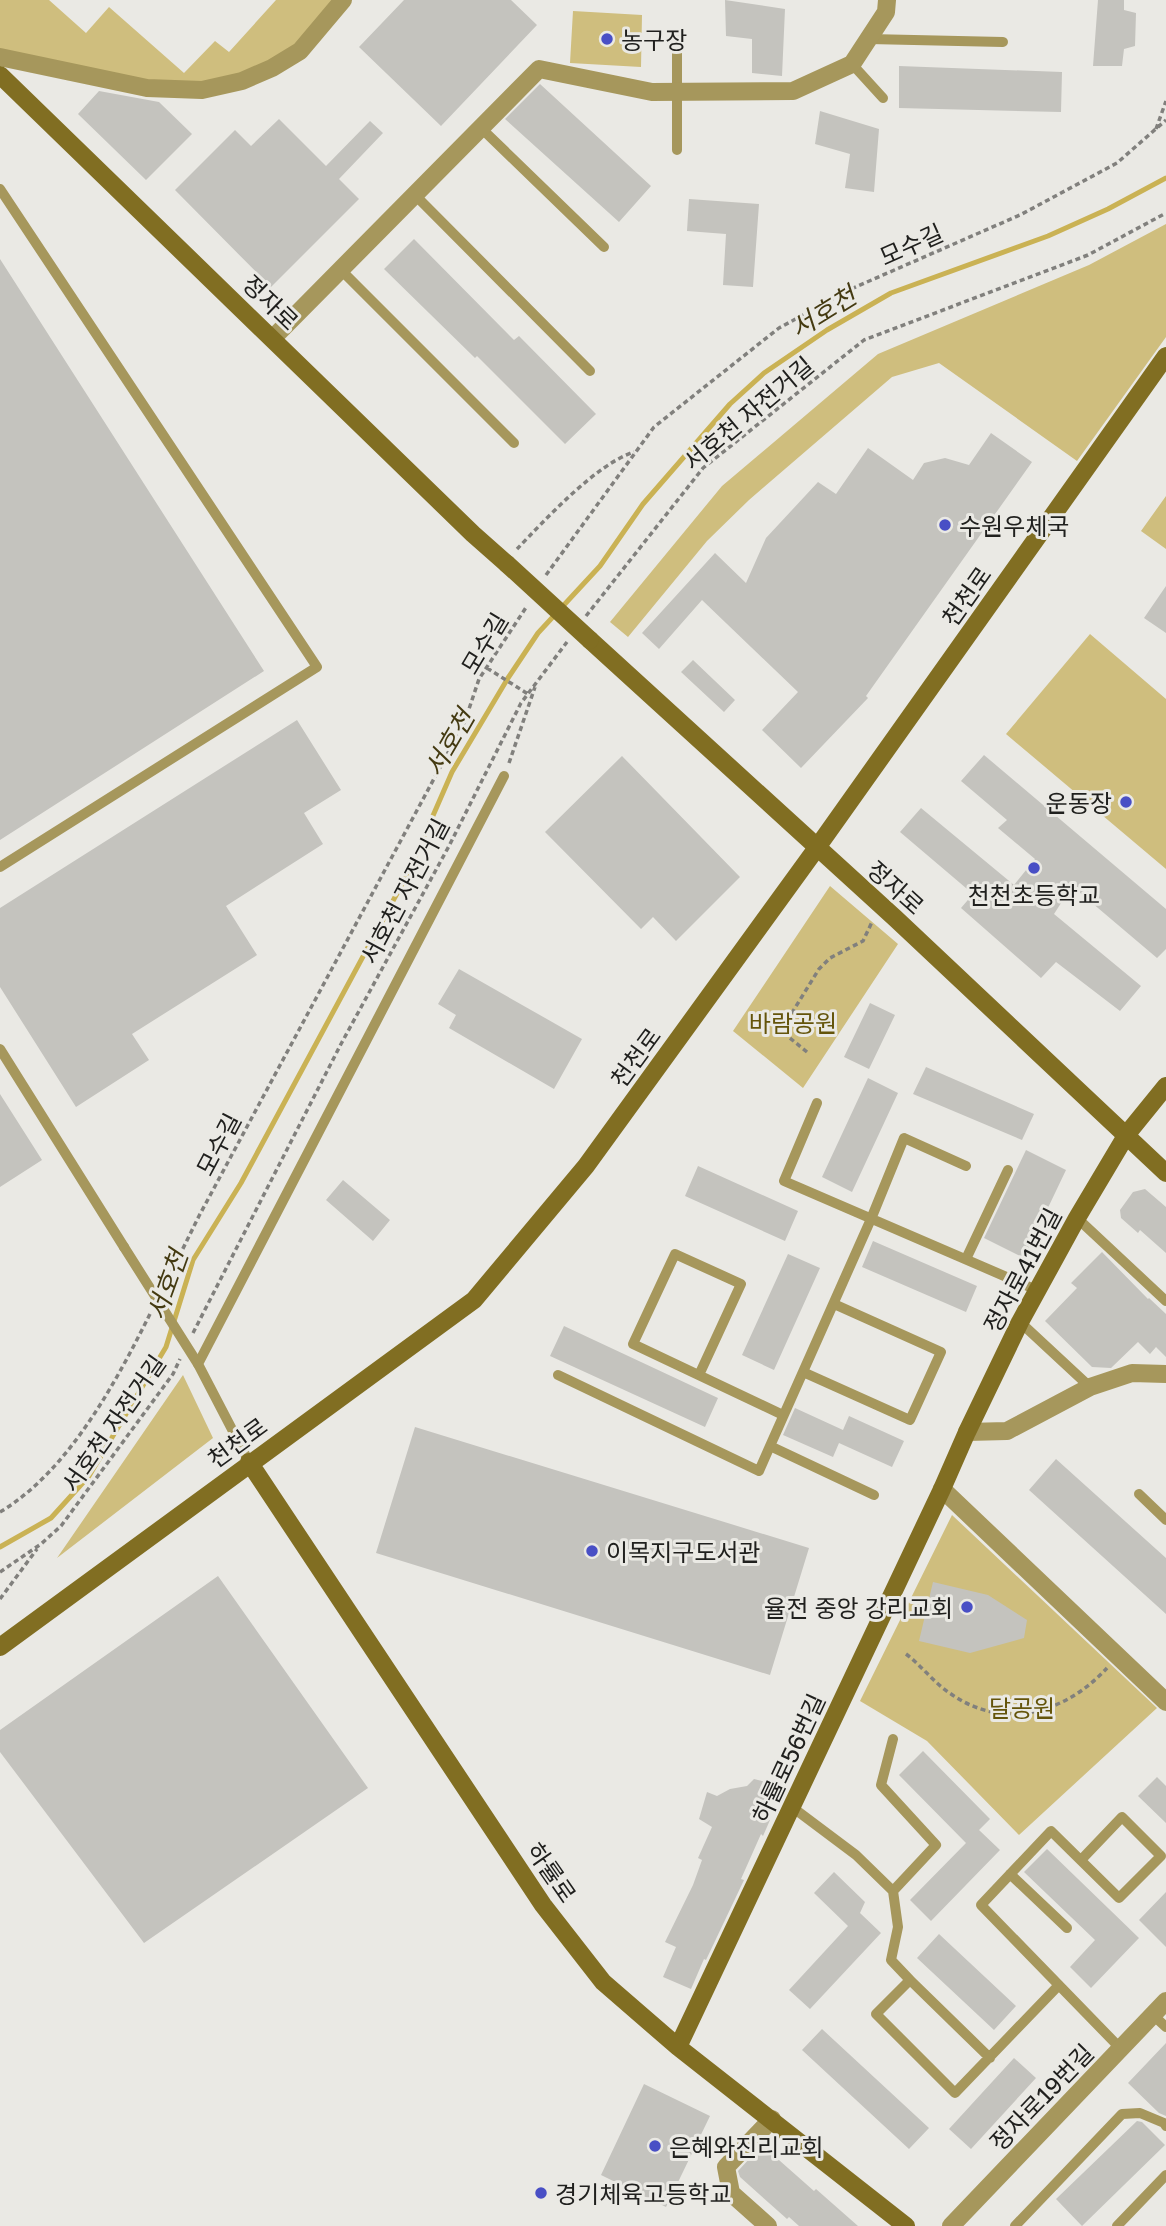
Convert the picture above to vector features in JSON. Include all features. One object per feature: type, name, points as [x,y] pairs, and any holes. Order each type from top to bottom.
[{"type":"street","points":[[0,57],[147,88],[202,90],[242,81],[272,68],[300,51],[343,0]]},
{"type":"street","points":[[273,338],[539,69],[652,92],[793,91],[852,64],[886,12],[887,0]]},
{"type":"street","name":"정자로","points":[[0,75],[505,562],[816,849],[895,918],[1166,1173]]},
{"type":"street","name":"천천로","points":[[0,1647],[249,1462],[474,1300],[586,1166],[816,849],[1166,356]]},
{"type":"street","name":"정자로41번길","points":[[942,1489],[1020,1322],[1039,1292],[1077,1218],[1127,1134],[1166,1086]]},
{"type":"street","points":[[967,1432],[1007,1431],[1090,1387],[1132,1373],[1166,1374]]},
{"type":"street","name":"하률로","points":[[249,1462],[543,1905],[603,1982],[678,2047],[906,2226]]},
{"type":"street","points":[[942,1489],[1166,1703]]},
{"type":"street","name":"하률로56번길","points":[[678,2047],[942,1489]]},
{"type":"street","name":"정자로19번길","points":[[951,2226],[1121,2049],[1160,2021],[1166,2001]]},
{"type":"street","points":[[768,2226],[731,2193],[726,2167],[772,2119]]},
{"type":"lane","points":[[677,38],[677,150]]},
{"type":"lane","points":[[869,39],[1003,42]]},
{"type":"lane","points":[[852,64],[883,99]]},
{"type":"lane","points":[[481,128],[604,247]]},
{"type":"lane","points":[[0,189],[317,667],[0,867]]},
{"type":"lane","points":[[415,195],[590,371]]},
{"type":"lane","points":[[341,270],[514,443]]},
{"type":"lane","points":[[198,1364],[504,776]]},
{"type":"lane","points":[[0,1049],[198,1364],[249,1462]]},
{"type":"lane","points":[[817,1103],[784,1181],[1039,1292]]},
{"type":"lane","points":[[558,1375],[759,1471],[904,1138],[966,1166]]},
{"type":"lane","points":[[967,1259],[1008,1170]]},
{"type":"lane","points":[[1077,1218],[1166,1301]]},
{"type":"lane","points":[[699,1375],[741,1284],[675,1254],[633,1344],[783,1415]]},
{"type":"lane","points":[[803,1372],[910,1420],[941,1352],[834,1304]]},
{"type":"lane","points":[[1020,1322],[1090,1387]]},
{"type":"lane","points":[[770,1446],[874,1495]]},
{"type":"lane","points":[[1139,1494],[1166,1520]]},
{"type":"lane","points":[[892,1891],[936,1845],[881,1785],[893,1739]]},
{"type":"lane","points":[[792,1807],[856,1855],[892,1891],[898,1927],[891,1960],[990,2058]]},
{"type":"lane","points":[[1081,1860],[1122,1817],[1161,1856],[1119,1898],[1051,1831],[981,1905],[1121,2049]]},
{"type":"lane","points":[[1010,1874],[1067,1928]]},
{"type":"lane","points":[[910,1980],[876,2014],[955,2093],[1059,1985]]},
{"type":"lane","points":[[1015,2226],[1122,2114],[1140,2113],[1165,2123]]},
{"type":"lane","points":[[1116,2226],[1166,2175]]},
{"type":"path","points":[[1155,131],[1166,101]]},
{"type":"path","name":"모수길","points":[[541,582],[654,427],[779,328],[851,289],[1020,215],[1117,163],[1166,120]]},
{"type":"path","name":"서호천 자전거길","points":[[584,618],[703,468],[864,340],[1088,255],[1166,213]]},
{"type":"path","points":[[505,562],[560,505],[620,457],[636,452]]},
{"type":"path","name":"모수길","points":[[163,1288],[465,721],[480,679],[529,603]]},
{"type":"path","name":"서호천 자전거길","points":[[191,1338],[341,1044],[452,841],[528,694],[569,640]]},
{"type":"path","points":[[487,668],[528,694]]},
{"type":"path","points":[[504,776],[537,682]]},
{"type":"path","points":[[807,1052],[785,1034],[785,1024],[819,969],[830,958],[863,941],[872,922]]},
{"type":"path","points":[[0,1512],[23,1498],[68,1449],[121,1373],[151,1312]]},
{"type":"path","name":"서호천 자전거길","points":[[0,1572],[41,1544],[61,1526],[173,1374],[185,1350]]},
{"type":"path","points":[[0,1599],[41,1544]]},
{"type":"path","points":[[906,1654],[950,1694],[970,1705],[1010,1714],[1038,1711],[1067,1702],[1089,1686],[1117,1656]]},
{"type":"green space","points":[[0,0],[49,0],[86,33],[109,7],[184,73],[215,41],[229,52],[276,0],[338,0],[297,47],[268,64],[201,87],[148,83],[0,52]]},
{"type":"green space","name":"농구장","points":[[573,11],[642,15],[641,67],[570,63]]},
{"type":"green space","points":[[1166,224],[1166,337],[1077,461],[939,363],[892,377],[749,500],[707,541],[628,637],[610,622],[722,486],[878,354],[1089,265]]},
{"type":"green space","points":[[1166,496],[1166,549],[1141,531]]},
{"type":"green space","name":"운동장","points":[[1090,634],[1166,699],[1166,869],[1006,734]]},
{"type":"green space","name":"바람공원","points":[[830,886],[898,944],[803,1088],[733,1031]]},
{"type":"green space","points":[[183,1375],[213,1438],[57,1558]]},
{"type":"green space","name":"달공원","points":[[952,1515],[1157,1708],[1019,1835],[927,1741],[860,1701]]},
{"type":"building","points":[[404,0],[511,0],[537,25],[441,126],[359,47]]},
{"type":"building","points":[[725,0],[785,9],[782,76],[752,73],[752,39],[726,36]]},
{"type":"building","points":[[1098,0],[1124,0],[1124,10],[1136,13],[1135,46],[1124,49],[1122,66],[1093,66]]},
{"type":"building","points":[[899,66],[1062,72],[1061,112],[899,108]]},
{"type":"building","points":[[540,84],[651,186],[619,222],[505,119]]},
{"type":"building","points":[[99,91],[159,102],[192,134],[146,180],[78,114]]},
{"type":"building","points":[[820,111],[879,129],[874,192],[845,188],[850,154],[815,144]]},
{"type":"building","points":[[279,119],[326,166],[370,121],[383,133],[339,179],[359,199],[271,287],[175,190],[235,130],[251,146]]},
{"type":"building","points":[[689,199],[759,204],[753,287],[723,285],[726,234],[687,231]]},
{"type":"building","points":[[414,239],[514,340],[519,336],[596,414],[565,444],[384,269]]},
{"type":"building","points":[[0,259],[264,671],[0,840]]},
{"type":"building","points":[[991,433],[1032,462],[866,696],[868,698],[801,768],[762,730],[798,692],[702,600],[659,649],[642,633],[715,553],[746,583],[766,538],[818,482],[836,494],[868,448],[913,480],[924,463],[945,458],[969,465]]},
{"type":"building","points":[[1166,586],[1166,633],[1144,618]]},
{"type":"building","points":[[693,660],[735,700],[724,712],[681,672]]},
{"type":"building","points":[[297,720],[341,790],[304,813],[323,844],[226,906],[257,955],[132,1034],[149,1060],[76,1107],[0,987],[0,908]]},
{"type":"building","points":[[984,755],[1166,909],[1166,949],[1157,958],[1072,886],[1054,914],[1141,986],[1120,1011],[1056,962],[1041,978],[961,908],[973,894],[900,832],[921,808],[1014,885],[1035,859],[998,828],[1007,820],[961,781]]},
{"type":"building","points":[[622,756],[740,877],[676,941],[653,917],[641,929],[545,832]]},
{"type":"building","points":[[459,969],[582,1039],[554,1089],[449,1028],[456,1015],[438,1004]]},
{"type":"building","points":[[870,1003],[895,1015],[869,1069],[844,1057]]},
{"type":"building","points":[[926,1067],[1034,1114],[1022,1140],[913,1094]]},
{"type":"building","points":[[868,1078],[898,1093],[852,1192],[822,1177]]},
{"type":"building","points":[[0,1094],[42,1160],[0,1187]]},
{"type":"building","points":[[1026,1150],[1066,1170],[1024,1258],[984,1238]]},
{"type":"building","points":[[698,1166],[798,1211],[785,1241],[685,1196]]},
{"type":"building","points":[[343,1180],[390,1220],[373,1241],[326,1200]]},
{"type":"building","points":[[1145,1189],[1166,1207],[1166,1253],[1140,1230],[1138,1233],[1121,1218],[1120,1210],[1133,1192]]},
{"type":"building","points":[[873,1241],[977,1286],[966,1312],[862,1267]]},
{"type":"building","points":[[1102,1252],[1166,1314],[1166,1357],[1156,1347],[1150,1354],[1138,1342],[1111,1368],[1092,1367],[1045,1321],[1077,1288],[1071,1283]]},
{"type":"building","points":[[788,1254],[820,1268],[774,1370],[742,1355]]},
{"type":"building","points":[[564,1326],[718,1398],[705,1427],[550,1356]]},
{"type":"building","points":[[795,1408],[843,1430],[849,1416],[904,1441],[892,1467],[839,1443],[833,1457],[783,1435]]},
{"type":"building","name":"이목지구도서관","points":[[415,1427],[809,1548],[770,1675],[376,1553]]},
{"type":"building","points":[[1056,1459],[1166,1558],[1166,1614],[1029,1490]]},
{"type":"building","points":[[218,1576],[368,1788],[144,1943],[0,1752],[0,1730]]},
{"type":"building","name":"율전 중앙 강리교회","points":[[933,1582],[988,1595],[1027,1620],[1024,1638],[970,1653],[919,1641]]},
{"type":"building","points":[[923,1751],[990,1819],[979,1830],[1000,1850],[931,1921],[910,1900],[966,1843],[899,1775]]},
{"type":"building","points":[[1157,1777],[1166,1786],[1166,1823],[1138,1796]]},
{"type":"building","points":[[754,1779],[774,1784],[760,1816],[770,1820],[763,1836],[761,1834],[741,1879],[744,1880],[691,1989],[663,1977],[676,1947],[665,1942],[693,1885],[702,1860],[698,1858],[712,1827],[699,1819],[707,1792],[717,1796],[730,1789],[747,1786]]},
{"type":"building","points":[[1047,1849],[1139,1938],[1091,1988],[1070,1967],[1095,1940],[1024,1872]]},
{"type":"building","points":[[834,1872],[865,1902],[860,1913],[881,1933],[810,2009],[789,1990],[848,1926],[814,1893]]},
{"type":"building","points":[[1166,1892],[1166,1947],[1139,1920]]},
{"type":"building","points":[[939,1934],[1016,2006],[994,2030],[917,1958]]},
{"type":"building","points":[[822,2029],[929,2128],[909,2149],[802,2050]]},
{"type":"building","points":[[1166,2043],[1166,2116],[1159,2113],[1128,2083]]},
{"type":"building","points":[[1014,2058],[1036,2078],[971,2149],[949,2129]]},
{"type":"building","name":"은혜와진리교회","points":[[644,2084],[710,2116],[666,2207],[601,2175]]},
{"type":"building","points":[[1137,2121],[1142,2122],[1165,2145],[1082,2226],[1056,2199]]},
{"type":"building","points":[[762,2145],[858,2226],[799,2226],[789,2217],[787,2219],[740,2177],[738,2171]]},
{"type":"waterway","name":"서호천","points":[[0,1547],[51,1518],[89,1476],[166,1347],[193,1260],[241,1183],[408,873],[452,772],[538,633],[600,566],[643,504],[730,404],[764,373],[827,330],[891,293],[1048,236],[1108,209],[1166,178]]},
{"type":"place","name":"농구장","points":[[607,39]]},
{"type":"place","name":"수원우체국","points":[[945,525]]},
{"type":"place","name":"운동장","points":[[1126,802]]},
{"type":"place","name":"천천초등학교","points":[[1034,868]]},
{"type":"place","name":"이목지구도서관","points":[[592,1551]]},
{"type":"place","name":"율전 중앙 강리교회","points":[[967,1607]]},
{"type":"place","name":"은혜와진리교회","points":[[655,2146]]},
{"type":"place","name":"경기체육고등학교","points":[[541,2193]]}]
